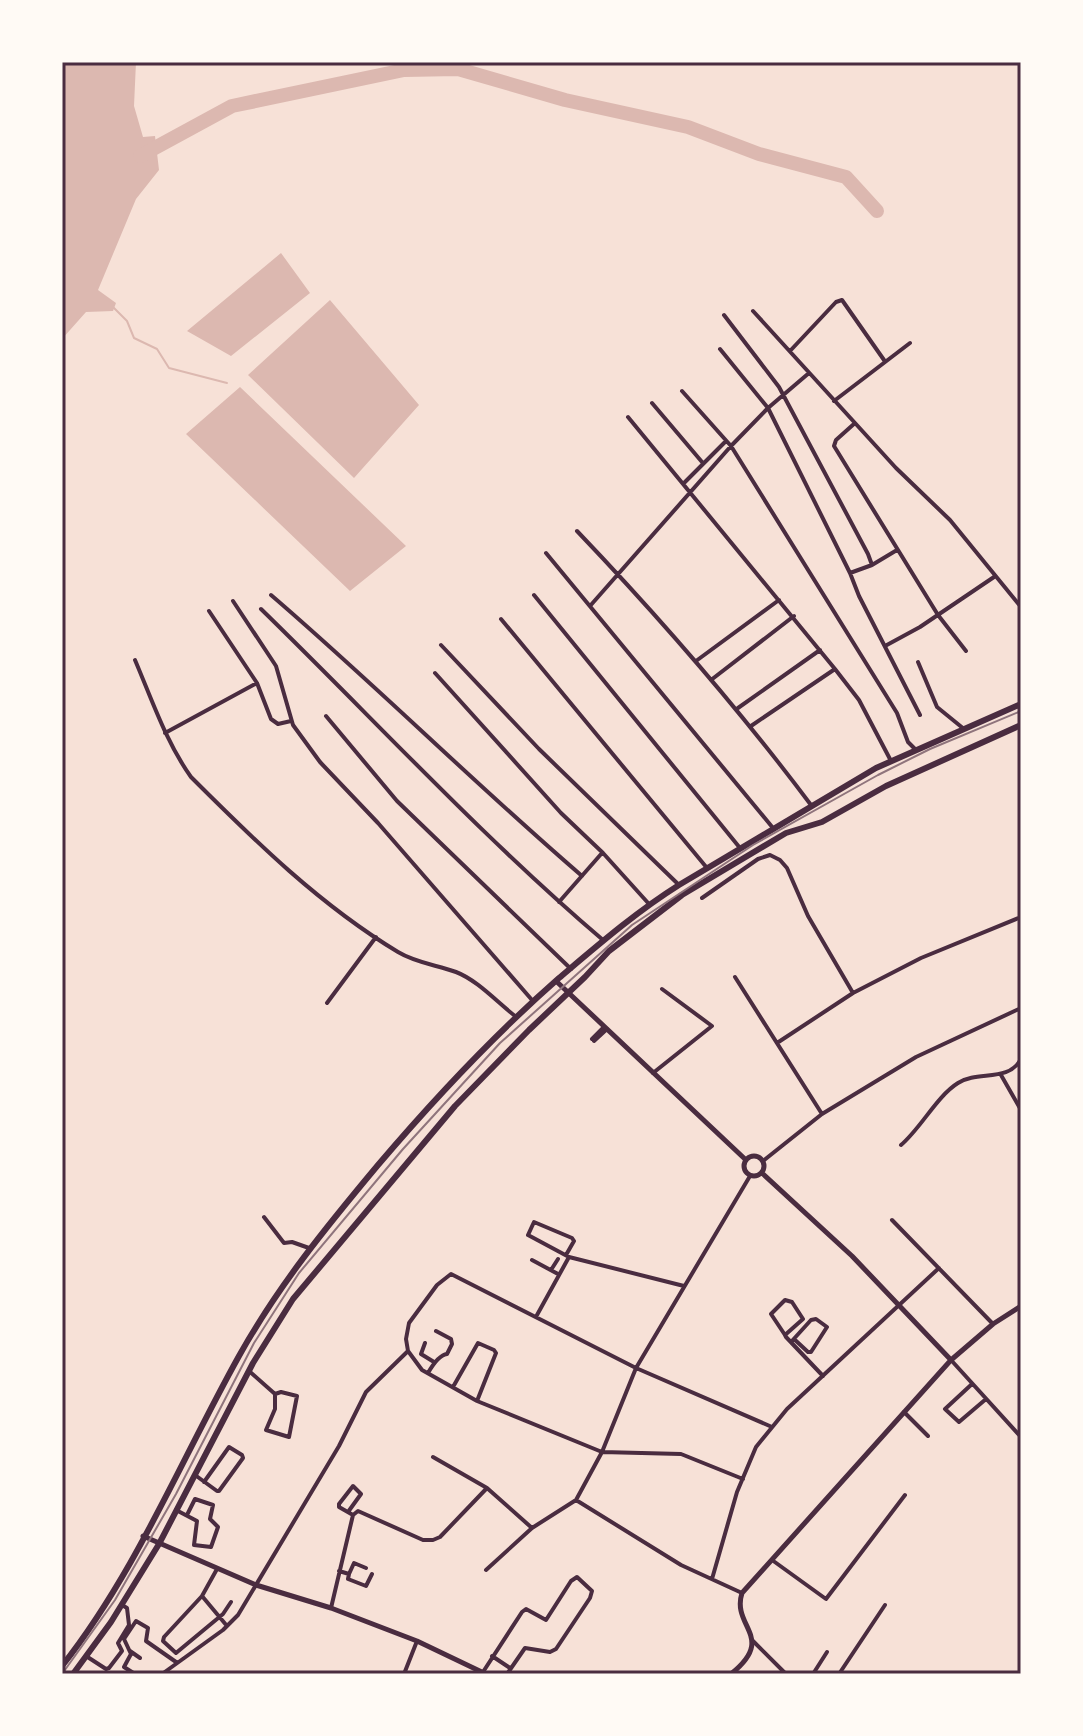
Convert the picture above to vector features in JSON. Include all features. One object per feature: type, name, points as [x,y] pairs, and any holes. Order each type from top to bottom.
[{"type":"main road","points":[[62,1666],[96,1621],[239,1355],[309,1248],[440,1093],[515,1016],[603,940],[679,885],[811,805],[891,761],[1021,704]]},
{"type":"main road","points":[[73,1674],[122,1605],[159,1544],[249,1371],[293,1299],[455,1106],[609,951],[682,895],[786,833],[822,822],[886,786],[1021,725]]},
{"type":"street","points":[[790,351],[836,302],[842,300],[884,360]]},
{"type":"street","points":[[753,311],[896,468],[950,520],[1021,607]]},
{"type":"street","points":[[724,315],[784,396],[845,507],[872,565]]},
{"type":"street","points":[[834,401],[910,343]]},
{"type":"street","points":[[720,349],[768,408],[920,715]]},
{"type":"street","points":[[590,606],[731,446],[809,372]]},
{"type":"street","points":[[682,391],[731,446],[897,713],[906,739],[916,750]]},
{"type":"street","points":[[652,403],[702,462]]},
{"type":"street","points":[[628,417],[794,616],[859,700],[891,761]]},
{"type":"street","points":[[855,423],[836,440],[834,446],[938,615],[966,651]]},
{"type":"street","points":[[684,483],[726,441]]},
{"type":"street","points":[[577,531],[737,709],[811,805]]},
{"type":"street","points":[[850,573],[872,565],[897,550]]},
{"type":"street","points":[[546,553],[773,828]]},
{"type":"street","points":[[885,646],[994,577]]},
{"type":"street","points":[[271,595],[355,666],[492,798],[582,876]]},
{"type":"street","points":[[534,595],[740,848]]},
{"type":"street","points":[[696,661],[779,600]]},
{"type":"street","points":[[233,601],[276,666],[291,721],[320,762],[378,823],[532,1000]]},
{"type":"street","points":[[261,609],[433,784],[603,940]]},
{"type":"street","points":[[209,611],[257,683],[271,719],[278,724],[291,721]]},
{"type":"street","points":[[711,680],[794,616]]},
{"type":"street","points":[[501,619],[707,868]]},
{"type":"street","points":[[441,645],[539,749],[679,885]]},
{"type":"street","points":[[737,709],[820,650]]},
{"type":"street","points":[[135,660],[165,733],[191,777],[277,862],[401,954],[457,972],[515,1016]]},
{"type":"street","points":[[918,662],[937,707],[964,729]]},
{"type":"street","points":[[751,726],[835,669]]},
{"type":"street","points":[[435,673],[561,813],[649,904]]},
{"type":"street","points":[[165,733],[257,683]]},
{"type":"street","points":[[326,716],[397,801],[571,969]]},
{"type":"street","points":[[559,902],[603,853]]},
{"type":"street","points":[[702,898],[758,859],[770,855],[780,860],[853,993]]},
{"type":"street","points":[[777,1043],[853,993],[921,958],[1021,917]]},
{"type":"street","points":[[327,1003],[376,937]]},
{"type":"street","points":[[735,977],[822,1114]]},
{"type":"street","points":[[556,981],[746,1160]]},
{"type":"street","points":[[653,1073],[712,1026],[662,989]]},
{"type":"street","points":[[763,1161],[822,1114],[916,1057],[1021,1010]]},
{"type":"street","points":[[593,1040],[605,1028]]},
{"type":"street","points":[[901,1145],[916,1132],[956,1084],[974,1075],[1001,1075],[1021,1059]]},
{"type":"street","points":[[1001,1075],[1021,1110]]},
{"type":"street","points":[[754,1156],[763,1161],[765,1167],[762,1173],[750,1176],[744,1168],[746,1160],[754,1156]]},
{"type":"street","points":[[762,1173],[852,1256],[1021,1437]]},
{"type":"street","points":[[486,1570],[532,1528],[576,1500],[602,1452],[636,1368],[750,1176]]},
{"type":"street","points":[[264,1217],[284,1243],[292,1242],[309,1248]]},
{"type":"street","points":[[892,1220],[993,1324]]},
{"type":"street","points":[[537,1315],[568,1256],[574,1241],[534,1222],[528,1235],[568,1256],[685,1286]]},
{"type":"street","points":[[551,1270],[558,1259]]},
{"type":"street","points":[[532,1260],[558,1274]]},
{"type":"street","points":[[712,1579],[756,1447],[787,1409],[939,1268]]},
{"type":"street","points":[[743,1479],[681,1454],[602,1452],[477,1401],[422,1370],[408,1351],[406,1339],[409,1323],[437,1285],[451,1274],[537,1315],[636,1368],[772,1427]]},
{"type":"street","points":[[785,1335],[803,1319],[792,1302],[785,1300],[771,1314],[785,1335],[792,1341],[808,1352],[827,1327],[813,1319],[792,1341]]},
{"type":"street","points":[[786,1674],[753,1641],[740,1606],[742,1593],[951,1360],[993,1324],[1021,1306]]},
{"type":"street","points":[[428,1373],[434,1362],[447,1354],[452,1344],[451,1339],[436,1331]]},
{"type":"street","points":[[792,1341],[823,1376]]},
{"type":"street","points":[[425,1343],[421,1354],[434,1362]]},
{"type":"street","points":[[453,1387],[478,1343],[494,1350],[496,1353],[477,1401]]},
{"type":"street","points":[[162,1674],[227,1626],[246,1603],[339,1446],[366,1392],[408,1351]]},
{"type":"street","points":[[249,1371],[275,1394],[275,1409],[266,1430],[289,1437],[297,1396],[281,1392],[275,1394]]},
{"type":"street","points":[[972,1384],[945,1409],[959,1422],[986,1399]]},
{"type":"street","points":[[904,1412],[928,1436]]},
{"type":"street","points":[[195,1475],[204,1482],[219,1491],[243,1458],[242,1455],[229,1447],[204,1482]]},
{"type":"street","points":[[433,1457],[487,1488],[532,1528]]},
{"type":"street","points":[[331,1608],[350,1514],[361,1494],[353,1486],[339,1504],[350,1514]]},
{"type":"street","points":[[350,1514],[358,1511],[423,1540],[433,1540],[440,1537],[487,1488]]},
{"type":"street","points":[[770,1559],[826,1599],[905,1495]]},
{"type":"street","points":[[176,1510],[197,1521],[194,1545],[210,1548],[218,1527],[210,1519],[213,1505],[195,1499],[187,1515]]},
{"type":"street","points":[[576,1500],[681,1565],[742,1593]]},
{"type":"street","points":[[143,1536],[256,1585],[331,1608],[417,1641],[485,1673],[492,1656],[522,1612],[526,1609],[546,1620],[571,1581],[577,1577],[583,1580],[592,1591],[590,1598],[556,1649],[550,1652],[525,1648],[507,1674]]},
{"type":"street","points":[[366,1568],[354,1563],[348,1579],[366,1586],[372,1574]]},
{"type":"street","points":[[217,1569],[202,1596],[163,1641],[176,1653],[231,1602]]},
{"type":"street","points":[[339,1571],[349,1574]]},
{"type":"street","points":[[202,1596],[227,1626]]},
{"type":"street","points":[[86,1656],[106,1669],[122,1651],[118,1643],[129,1620],[127,1608],[122,1605]]},
{"type":"street","points":[[839,1674],[885,1605]]},
{"type":"street","points":[[140,1658],[130,1651],[124,1639],[137,1620],[148,1628],[146,1641],[176,1662]]},
{"type":"street","points":[[404,1674],[417,1641]]},
{"type":"street","points":[[733,1673],[750,1654],[753,1641]]},
{"type":"street","points":[[130,1651],[124,1667],[135,1674]]},
{"type":"street","points":[[813,1674],[827,1652]]},
{"type":"street","points":[[492,1656],[510,1668]]},
{"type":"shaded area","points":[[62,62],[136,62],[134,106],[143,137],[155,136],[159,170],[136,199],[98,290],[116,303],[113,311],[86,312],[62,339]]},
{"type":"shaded area","points":[[281,253],[310,293],[231,356],[187,331]]},
{"type":"shaded area","points":[[330,300],[419,405],[354,478],[248,375]]},
{"type":"shaded area","points":[[240,387],[406,546],[350,591],[186,434]]},
{"type":"waterway","points":[[140,156],[232,106],[404,70],[458,69],[565,100],[688,127],[759,154],[846,177],[877,211]]},
{"type":"waterway","points":[[113,307],[127,321],[134,338],[157,349],[169,368],[227,383]]},
{"type":"railway","points":[[62,1674],[115,1600],[176,1494],[254,1343],[299,1273],[403,1149],[500,1043],[632,925],[753,845],[878,775],[930,749],[1021,711]]}]
